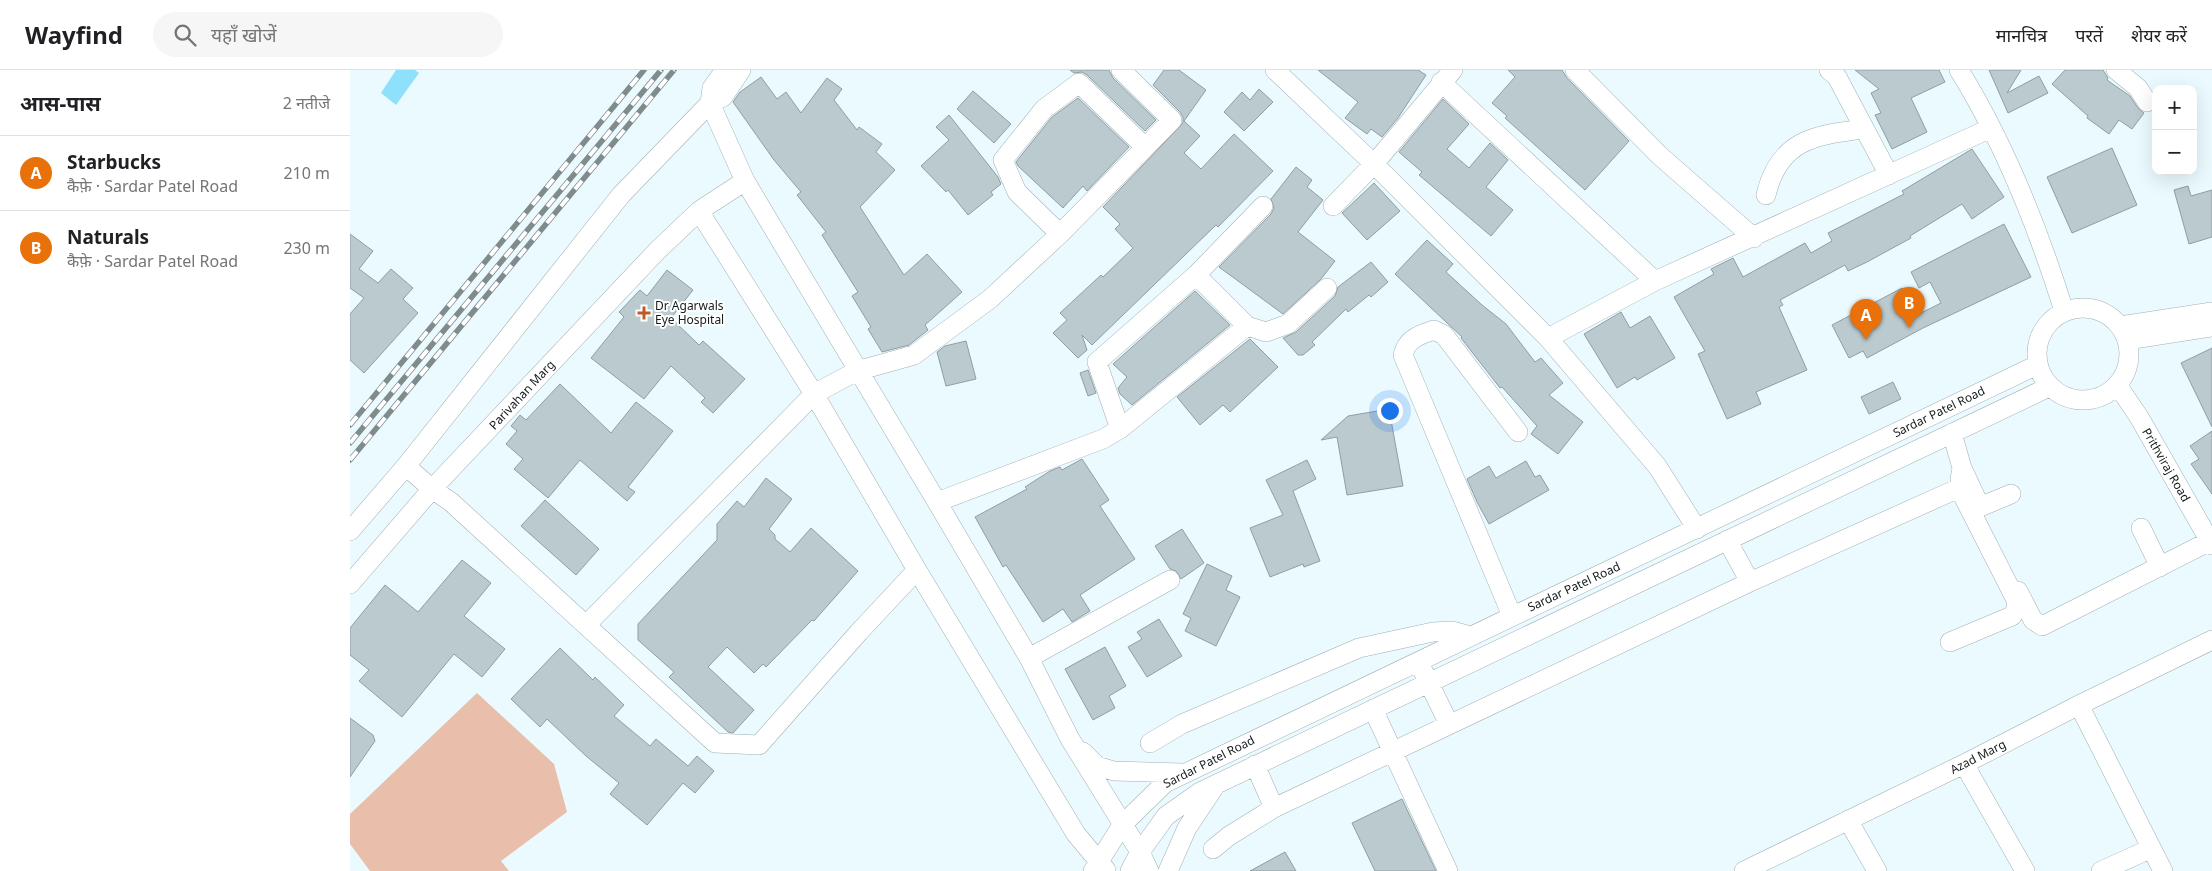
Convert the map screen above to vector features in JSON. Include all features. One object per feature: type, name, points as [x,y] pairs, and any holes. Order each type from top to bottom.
[{"type":"street","points":[[725,70],[712,88],[710,103],[745,181],[937,502],[1028,658],[1070,739],[1140,852],[1148,871]]},
{"type":"street","points":[[350,531],[406,466],[621,195],[710,103],[722,97],[741,70]]},
{"type":"street","points":[[586,625],[814,394],[857,370],[914,355],[990,298],[1060,234],[1172,120],[1121,70]]},
{"type":"street","points":[[1275,70],[1374,164],[1548,338],[1657,466],[1697,529]]},
{"type":"street","points":[[1574,70],[1660,156],[1754,238]]},
{"type":"street","points":[[1829,70],[1836,77],[1888,176]]},
{"type":"street","points":[[2116,70],[2138,88],[2147,102]]},
{"type":"street","points":[[1966,73],[2044,247],[2064,311]]},
{"type":"street","points":[[1333,206],[1374,164],[1447,76],[1655,281]]},
{"type":"street","points":[[1060,234],[1017,192],[1003,160],[1044,109],[1079,84],[1145,147]]},
{"type":"street","points":[[1548,338],[1655,281],[1754,238],[1991,128]]},
{"type":"street","points":[[1766,195],[1770,179],[1780,160],[1798,144],[1825,134],[1864,129]]},
{"type":"street","name":"Parivahan Marg","points":[[350,584],[432,490],[658,251],[699,211],[745,181]]},
{"type":"street","points":[[1120,429],[1097,362],[1196,275],[1263,206]]},
{"type":"street","points":[[699,211],[814,394],[917,570],[1076,834],[1099,868]]},
{"type":"street","points":[[1196,275],[1247,326],[1266,332],[1288,324],[1327,288]]},
{"type":"street","points":[[2079,308],[2094,309],[2109,315],[2124,333],[2130,358],[2121,381],[2102,397],[2084,401],[2065,398],[2049,387],[2037,365],[2038,339],[2052,318],[2064,311],[2079,308]]},
{"type":"street","points":[[2124,333],[2212,312]]},
{"type":"street","points":[[937,502],[1102,438],[1120,429],[1247,326]]},
{"type":"street","points":[[2124,333],[2212,327]]},
{"type":"street","points":[[1512,616],[1403,355],[1405,347],[1412,338],[1434,330],[1444,335],[1518,432]]},
{"type":"street","name":"Sardar Patel Road","points":[[1099,868],[1122,825],[1165,783],[2037,365]]},
{"type":"street","name":"Prithviraj Road","points":[[2121,381],[2139,417],[2211,538]]},
{"type":"street","name":"Sardar Patel Road","points":[[1130,871],[1140,852],[1166,816],[1200,792],[1217,783],[2049,387]]},
{"type":"street","points":[[1952,433],[1962,468],[2026,609],[2033,620],[2042,626],[2160,567],[2211,538]]},
{"type":"street","points":[[406,466],[432,490],[451,502],[715,743],[759,745],[859,632],[917,570]]},
{"type":"street","points":[[1950,642],[2012,616],[2017,608],[2016,600],[1958,488],[1962,468]]},
{"type":"street","points":[[1213,849],[1229,836],[1274,808],[1750,582],[1958,488]]},
{"type":"street","points":[[1980,507],[2011,494]]},
{"type":"street","points":[[2141,528],[2160,567]]},
{"type":"street","points":[[1727,540],[1750,582]]},
{"type":"street","points":[[1028,658],[1170,580]]},
{"type":"street","points":[[1150,743],[1182,724],[1359,648],[1433,632],[1452,631],[1461,640],[1464,666]]},
{"type":"street","name":"Azad Marg","points":[[1744,871],[2212,640]]},
{"type":"street","points":[[1419,660],[1449,724]]},
{"type":"street","points":[[2079,705],[2150,849],[2163,871]]},
{"type":"street","points":[[1373,709],[1391,752],[1434,836],[1448,871]]},
{"type":"street","points":[[1070,739],[1097,766],[1114,770],[1184,773]]},
{"type":"street","points":[[1964,764],[2025,871]]},
{"type":"street","points":[[1255,765],[1274,808]]},
{"type":"street","points":[[1168,871],[1187,828],[1217,783]]},
{"type":"street","points":[[1848,820],[1877,871]]},
{"type":"street","points":[[2102,871],[2150,849]]},
{"type":"shaded area","points":[[477,693],[554,764],[567,812],[501,861],[509,871],[370,871],[350,844],[350,814]]},
{"type":"water","points":[[396,70],[415,70],[419,73],[396,105],[381,93]]},
{"type":"building","points":[[1070,70],[1109,70],[1113,78],[1156,120],[1145,131],[1087,75],[1082,72],[1074,73]]},
{"type":"building","points":[[1164,70],[1179,70],[1206,90],[1184,121],[1200,136],[1184,153],[1201,169],[1234,134],[1273,171],[1218,227],[1216,225],[1092,345],[1082,335],[1087,350],[1078,358],[1053,333],[1067,320],[1060,313],[1101,275],[1103,277],[1133,248],[1115,229],[1120,224],[1103,207],[1183,123],[1183,117],[1180,112],[1153,85]]},
{"type":"building","points":[[1318,70],[1418,70],[1426,75],[1398,118],[1382,137],[1371,129],[1367,134],[1345,118],[1358,102]]},
{"type":"building","points":[[1508,70],[1562,70],[1567,78],[1629,141],[1585,190],[1505,118],[1507,116],[1492,103],[1515,77]]},
{"type":"building","points":[[1855,70],[1939,70],[1945,82],[1911,98],[1927,132],[1892,149],[1875,115],[1881,113],[1871,93],[1879,89]]},
{"type":"building","points":[[1989,70],[2021,70],[2007,93],[2039,76],[2048,93],[2008,113]]},
{"type":"building","points":[[2065,70],[2103,70],[2108,78],[2107,80],[2130,96],[2144,113],[2132,129],[2119,120],[2109,134],[2087,118],[2088,116],[2052,84]]},
{"type":"building","points":[[761,77],[777,99],[786,92],[801,113],[827,78],[842,89],[834,100],[857,130],[859,127],[882,144],[876,152],[895,170],[860,207],[904,275],[927,254],[962,292],[925,325],[928,330],[909,345],[882,352],[868,329],[871,327],[852,296],[858,292],[822,235],[826,232],[797,195],[801,192],[774,160],[733,102],[740,92]]},
{"type":"building","points":[[1259,89],[1273,102],[1244,131],[1224,112],[1242,92],[1250,100]]},
{"type":"building","points":[[973,91],[1011,124],[994,143],[957,109]]},
{"type":"building","points":[[1078,98],[1129,147],[1087,191],[1083,186],[1063,208],[1016,162],[1052,117]]},
{"type":"building","points":[[1443,99],[1469,124],[1447,149],[1469,168],[1490,143],[1508,160],[1486,187],[1513,210],[1491,236],[1419,175],[1422,172],[1399,152]]},
{"type":"building","points":[[949,115],[998,177],[1001,184],[991,192],[993,195],[968,215],[948,190],[946,192],[921,166],[949,140],[936,127]]},
{"type":"building","points":[[2112,148],[2137,205],[2072,233],[2047,177]]},
{"type":"building","points":[[1972,149],[2004,197],[1972,219],[1962,204],[1910,236],[1911,238],[1867,262],[1848,271],[1845,265],[1780,300],[1783,305],[1779,307],[1807,370],[1756,392],[1761,404],[1727,419],[1698,354],[1705,351],[1674,297],[1714,274],[1711,269],[1733,258],[1743,277],[1805,243],[1811,253],[1832,241],[1828,233],[1904,194],[1902,191]]},
{"type":"building","points":[[1296,167],[1312,180],[1307,187],[1323,200],[1298,232],[1335,261],[1321,279],[1283,314],[1219,267],[1271,214],[1274,208],[1271,199]]},
{"type":"building","points":[[1374,183],[1400,211],[1367,240],[1342,213]]},
{"type":"building","points":[[2188,186],[2191,196],[2212,190],[2212,237],[2189,244],[2174,190]]},
{"type":"building","points":[[2004,224],[2031,277],[1923,328],[1867,358],[1863,351],[1849,358],[1832,325],[1902,288],[1917,315],[1941,303],[1930,282],[1919,288],[1911,272]]},
{"type":"building","points":[[350,234],[373,251],[359,269],[378,283],[391,269],[413,288],[403,299],[418,313],[364,373],[350,360],[350,314],[364,298],[350,288]]},
{"type":"building","points":[[1427,240],[1453,264],[1446,272],[1506,324],[1535,362],[1541,358],[1563,383],[1549,395],[1583,422],[1558,454],[1531,434],[1537,426],[1502,387],[1500,388],[1462,337],[1395,274]]},
{"type":"building","points":[[1371,262],[1388,282],[1371,297],[1369,295],[1348,312],[1346,309],[1312,342],[1315,345],[1303,355],[1298,355],[1283,338],[1296,332],[1335,296],[1338,287]]},
{"type":"building","points":[[667,270],[693,290],[671,318],[699,345],[703,341],[745,379],[713,413],[701,402],[705,398],[671,366],[644,399],[591,358],[624,317],[619,312],[640,290],[647,296]]},
{"type":"building","points":[[1195,291],[1230,325],[1132,405],[1120,394],[1118,388],[1127,377],[1113,364]]},
{"type":"building","points":[[1621,312],[1630,328],[1650,316],[1675,358],[1637,380],[1635,377],[1617,388],[1584,334]]},
{"type":"building","points":[[1250,339],[1278,367],[1230,412],[1223,405],[1200,425],[1177,397]]},
{"type":"building","points":[[966,341],[976,379],[946,386],[937,352],[945,346]]},
{"type":"building","points":[[2212,348],[2212,427],[2181,363]]},
{"type":"building","points":[[1088,370],[1096,393],[1088,396],[1080,373]]},
{"type":"building","points":[[1893,382],[1901,399],[1869,414],[1861,397]]},
{"type":"building","points":[[560,384],[611,433],[636,402],[673,431],[628,487],[635,492],[627,501],[580,460],[548,498],[514,469],[523,459],[506,444],[517,431],[511,426],[520,415],[526,420]]},
{"type":"building","points":[[1389,409],[1403,486],[1347,495],[1337,437],[1321,440],[1348,416]]},
{"type":"building","points":[[2212,431],[2212,494],[2191,464],[2199,459],[2190,446]]},
{"type":"building","points":[[1082,459],[1109,500],[1100,506],[1135,559],[1080,595],[1090,611],[1072,622],[1063,609],[1043,622],[1006,565],[1003,567],[975,517],[1027,489],[1025,487],[1050,471],[1060,467],[1062,470]]},
{"type":"building","points":[[1307,460],[1316,479],[1293,491],[1320,561],[1304,567],[1303,564],[1270,577],[1250,528],[1283,515],[1266,480]]},
{"type":"building","points":[[1526,461],[1535,477],[1540,475],[1549,490],[1489,524],[1467,479],[1489,466],[1496,478]]},
{"type":"building","points":[[766,478],[792,499],[769,529],[775,535],[775,539],[790,552],[811,528],[858,571],[814,621],[812,620],[766,667],[763,664],[754,673],[727,647],[708,667],[754,710],[733,733],[728,732],[669,677],[674,672],[638,640],[638,624],[717,540],[717,524],[737,501],[744,507]]},
{"type":"building","points":[[545,500],[599,549],[576,575],[521,526]]},
{"type":"building","points":[[1182,529],[1204,563],[1181,579],[1176,571],[1170,569],[1155,546]]},
{"type":"building","points":[[462,560],[491,583],[464,616],[505,649],[482,677],[454,654],[402,717],[359,681],[369,670],[350,655],[350,628],[385,585],[418,612]]},
{"type":"building","points":[[1207,564],[1232,576],[1226,590],[1240,597],[1216,646],[1185,631],[1191,618],[1183,614]]},
{"type":"building","points":[[1159,619],[1182,656],[1147,677],[1128,647],[1142,639],[1137,632]]},
{"type":"building","points":[[1105,647],[1126,686],[1109,696],[1115,708],[1093,720],[1065,669]]},
{"type":"building","points":[[560,648],[593,680],[595,677],[624,705],[614,716],[650,746],[656,739],[688,766],[697,756],[714,771],[695,793],[683,783],[647,825],[610,794],[619,783],[586,756],[547,719],[540,727],[511,699]]},
{"type":"building","points":[[350,718],[373,735],[375,741],[350,777]]},
{"type":"building","points":[[1402,799],[1436,871],[1375,871],[1352,823]]},
{"type":"building","points":[[1285,852],[1296,871],[1250,871]]},
{"type":"railway","points":[[350,425],[644,70]]},
{"type":"railway","points":[[350,443],[661,70]]},
{"type":"railway","points":[[350,460],[674,70]]},
{"type":"place","name":"Dr Agarwals Eye Hospital","points":[[644,313]]},
{"type":"place","name":"Naturals","points":[[1909,328]]},
{"type":"place","name":"Starbucks","points":[[1866,340]]}]
